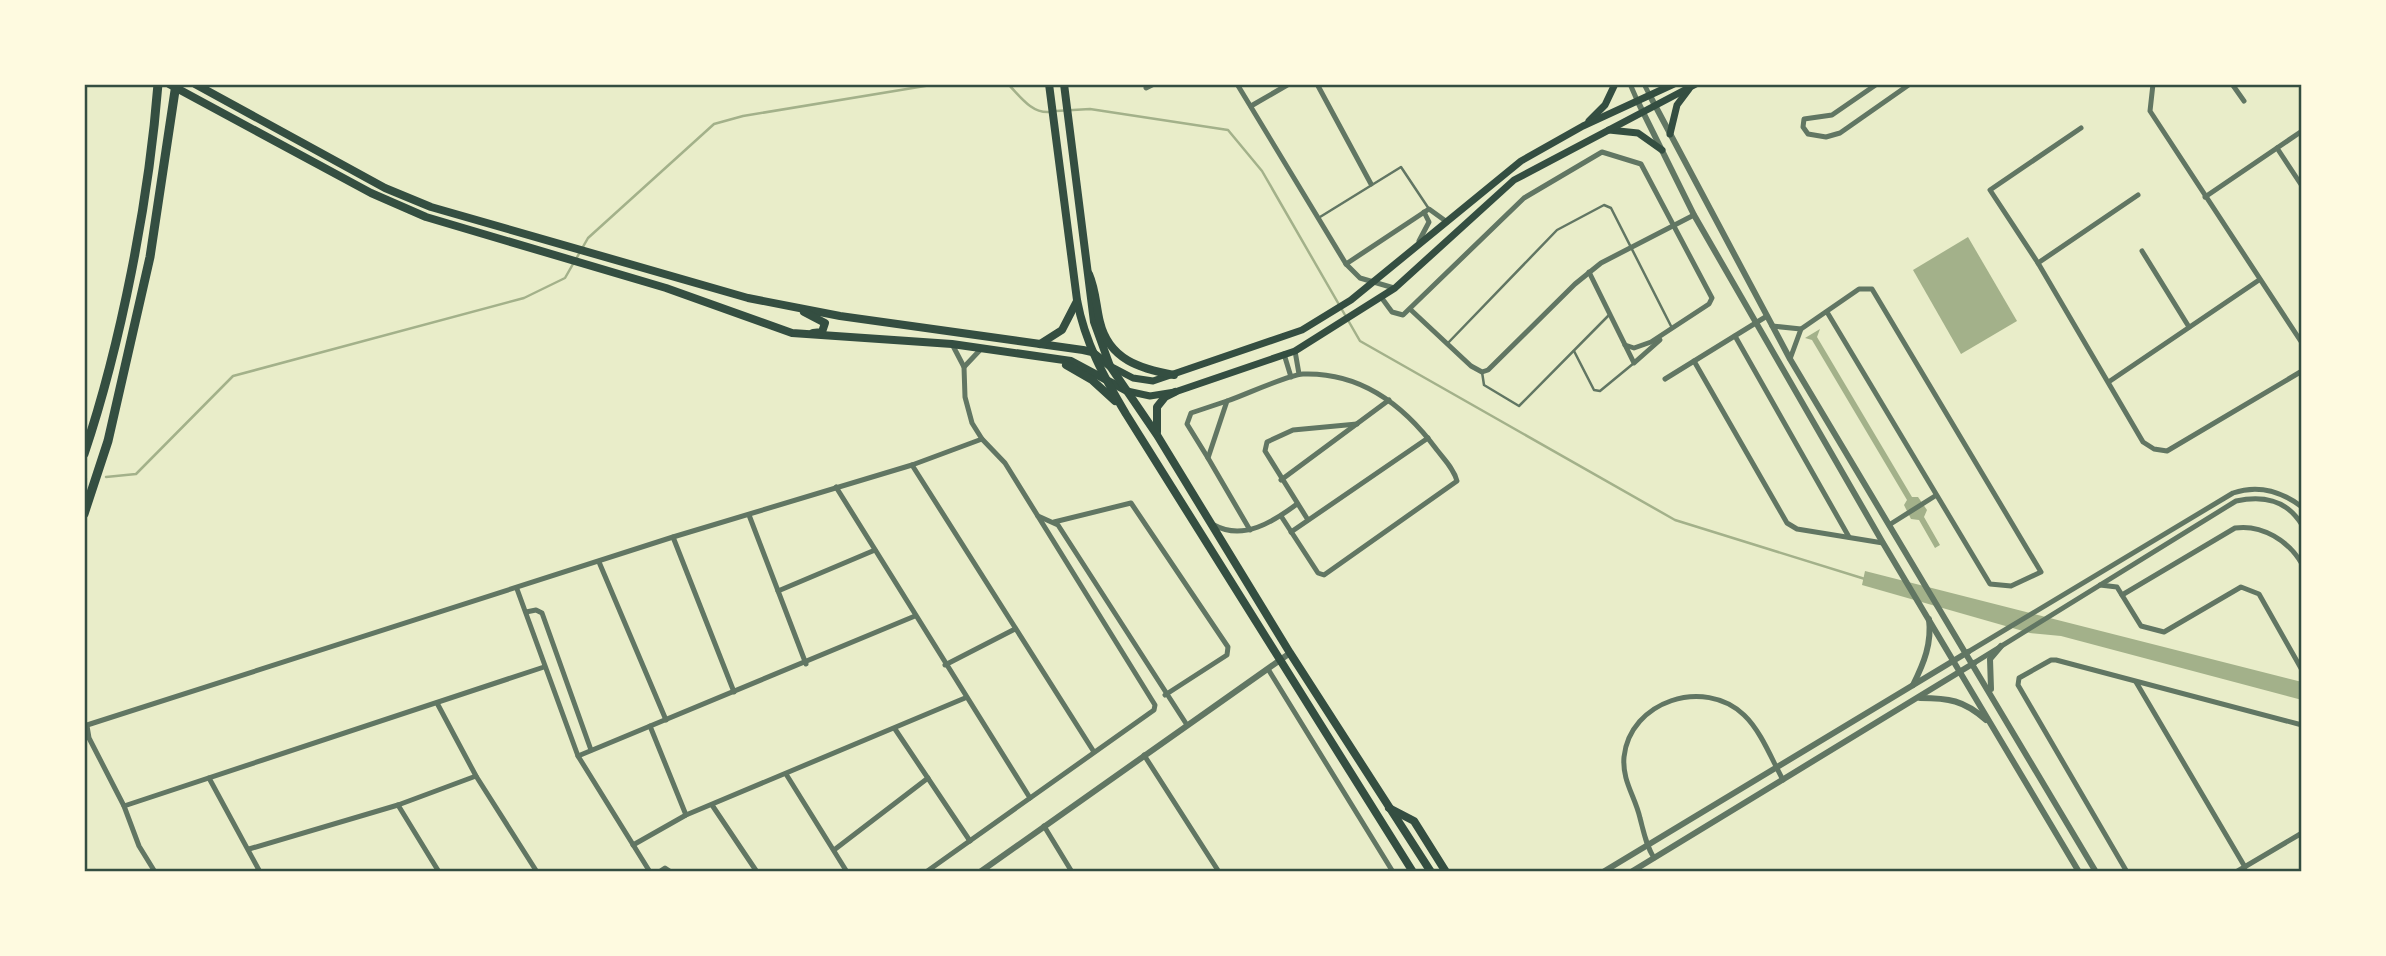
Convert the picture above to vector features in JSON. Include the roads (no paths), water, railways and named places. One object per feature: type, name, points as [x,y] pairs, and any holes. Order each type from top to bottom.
[{"type":"highway","points":[[84,454],[110,363],[134,250],[158,84]]},
{"type":"highway","points":[[84,514],[108,441],[150,257],[176,84]]},
{"type":"main road","points":[[169,84],[396,206],[666,288],[792,333],[952,344],[1071,361],[1104,376],[1127,391],[1150,396],[1175,392],[1295,351],[1395,288],[1514,180],[1694,85]]},
{"type":"main road","points":[[195,84],[385,188],[432,207],[695,283],[796,308],[1092,352],[1110,366],[1142,380],[1174,375],[1262,346],[1325,317],[1374,283],[1521,160],[1583,126],[1674,84]]},
{"type":"main road","points":[[1049,84],[1077,300],[1082,328],[1092,352],[1122,408],[1413,872]]},
{"type":"main road","points":[[1064,84],[1095,328],[1110,366],[1157,435],[1290,653],[1432,872]]},
{"type":"main road","points":[[1583,126],[1605,105],[1615,84]]},
{"type":"main road","points":[[1670,134],[1677,105],[1694,85]]},
{"type":"main road","points":[[1609,130],[1638,134],[1662,150]]},
{"type":"main road","points":[[1085,265],[1094,285],[1102,330],[1111,348],[1128,362],[1146,370],[1174,375]]},
{"type":"main road","points":[[1040,345],[1062,330],[1077,300]]},
{"type":"main road","points":[[792,333],[817,333],[826,327],[823,321],[796,308]]},
{"type":"main road","points":[[1052,359],[1084,374],[1122,408]]},
{"type":"main road","points":[[1157,435],[1157,407],[1175,392]]},
{"type":"main road","points":[[1389,808],[1414,821],[1446,872]]},
{"type":"street","points":[[1146,88],[1154,84]]},
{"type":"street","points":[[1237,84],[1346,264],[1360,278],[1395,288]]},
{"type":"street","points":[[1251,106],[1289,84]]},
{"type":"street","points":[[1317,84],[1371,184]]},
{"type":"street","points":[[1630,84],[1695,215],[1883,543],[1927,612],[2079,872]]},
{"type":"street","points":[[1644,84],[1790,359],[1968,652],[2096,872]]},
{"type":"street","points":[[1877,84],[1832,115],[1804,118],[1803,127],[1808,134],[1826,137],[1840,133],[1910,84]]},
{"type":"street","points":[[2153,84],[2150,111],[2302,343]]},
{"type":"street","points":[[2232,84],[2244,102]]},
{"type":"street","points":[[2081,128],[1990,190],[2038,262],[2110,381],[2143,442],[2161,452],[2176,446],[2302,371]]},
{"type":"street","points":[[2205,197],[2302,131]]},
{"type":"street","points":[[2277,148],[2302,186]]},
{"type":"street","points":[[1381,297],[1398,315],[1411,310],[1524,198],[1597,153],[1641,164],[1675,225],[1712,301],[1673,329],[1634,363],[1589,272]]},
{"type":"street","points":[[2038,262],[2138,195]]},
{"type":"street","points":[[1346,264],[1426,211]]},
{"type":"street","points":[[1426,211],[1447,222]]},
{"type":"street","points":[[1414,250],[1429,222],[1426,211]]},
{"type":"street","points":[[1411,310],[1482,372],[1488,370],[1589,272],[1695,215]]},
{"type":"street","points":[[2142,251],[2189,327]]},
{"type":"street","points":[[2110,381],[2259,281]]},
{"type":"street","points":[[1790,359],[1801,329],[1859,289],[1872,289],[2041,572],[2011,586],[1990,584],[1826,312]]},
{"type":"street","points":[[1665,379],[1767,316]]},
{"type":"street","points":[[1772,326],[1801,329]]},
{"type":"street","points":[[1625,345],[1630,348],[1640,346],[1673,329]]},
{"type":"street","points":[[1735,336],[1849,537]]},
{"type":"street","points":[[926,872],[1154,710],[1155,705],[1005,463],[982,439],[968,410],[964,367],[952,344]]},
{"type":"street","points":[[964,367],[981,349]]},
{"type":"street","points":[[1295,351],[1299,374]]},
{"type":"street","points":[[1284,354],[1291,377]]},
{"type":"street","points":[[1694,361],[1787,523],[1797,529],[1883,543]]},
{"type":"street","points":[[1250,530],[1187,424],[1187,418],[1191,413],[1299,374],[1339,376],[1354,380],[1389,400],[1428,438],[1457,481],[1324,575],[1318,572],[1281,516]]},
{"type":"street","points":[[1281,480],[1389,400]]},
{"type":"street","points":[[1208,458],[1227,401]]},
{"type":"street","points":[[1308,520],[1265,451],[1267,442],[1293,430],[1357,424]]},
{"type":"street","points":[[1292,531],[1428,438]]},
{"type":"street","points":[[155,872],[139,846],[124,806],[85,726],[673,537],[912,465],[982,439]]},
{"type":"street","points":[[912,465],[1094,752]]},
{"type":"street","points":[[836,487],[945,666],[1030,798]]},
{"type":"street","points":[[1602,872],[2234,493],[2246,489],[2272,491],[2289,496],[2302,507]]},
{"type":"street","points":[[1889,525],[1935,496]]},
{"type":"street","points":[[1631,872],[2236,501],[2258,498],[2283,505],[2293,510],[2302,525]]},
{"type":"street","points":[[1038,516],[1054,522],[1131,503],[1228,647],[1227,655],[1165,695]]},
{"type":"street","points":[[1209,522],[1233,532],[1250,530],[1281,516],[1297,504]]},
{"type":"street","points":[[749,515],[806,664]]},
{"type":"street","points":[[1054,522],[1187,725]]},
{"type":"street","points":[[2122,595],[2235,528],[2242,527],[2281,539],[2302,564]]},
{"type":"street","points":[[673,537],[734,692]]},
{"type":"street","points":[[778,591],[875,550]]},
{"type":"street","points":[[599,562],[666,720]]},
{"type":"street","points":[[2129,566],[2117,579],[2117,587],[2141,626],[2164,632],[2241,587],[2250,589],[2259,594],[2302,670]]},
{"type":"street","points":[[2095,586],[2117,587]]},
{"type":"street","points":[[517,589],[578,756],[650,872]]},
{"type":"street","points":[[526,612],[536,610],[542,613],[592,750]]},
{"type":"street","points":[[1912,686],[1931,635],[1927,612]]},
{"type":"street","points":[[578,756],[915,617]]},
{"type":"street","points":[[945,666],[1015,629]]},
{"type":"street","points":[[1991,694],[1990,659],[2001,646]]},
{"type":"street","points":[[980,872],[1290,653]]},
{"type":"street","points":[[2127,872],[2018,685],[2020,678],[2051,660],[2056,660],[2302,725]]},
{"type":"street","points":[[124,806],[544,667]]},
{"type":"street","points":[[1268,668],[1393,872]]},
{"type":"street","points":[[2136,682],[2245,867]]},
{"type":"street","points":[[1654,859],[1647,846],[1641,819],[1625,778],[1624,755],[1632,730],[1643,716],[1657,707],[1672,699],[1693,697],[1727,703],[1745,716],[1783,780]]},
{"type":"street","points":[[633,845],[686,815],[965,698]]},
{"type":"street","points":[[1917,698],[1950,698],[1962,702],[1992,726]]},
{"type":"street","points":[[438,703],[477,776],[537,872]]},
{"type":"street","points":[[650,726],[686,815]]},
{"type":"street","points":[[895,729],[970,841]]},
{"type":"street","points":[[1144,755],[1219,872]]},
{"type":"street","points":[[786,774],[848,872]]},
{"type":"street","points":[[249,849],[398,805],[477,776]]},
{"type":"street","points":[[209,778],[260,872]]},
{"type":"street","points":[[834,850],[928,778]]},
{"type":"street","points":[[712,804],[757,872]]},
{"type":"street","points":[[398,805],[439,872]]},
{"type":"street","points":[[1044,826],[1072,872]]},
{"type":"street","points":[[2236,872],[2302,833]]},
{"type":"street","points":[[659,872],[665,868],[671,872]]},
{"type":"lane","points":[[1317,219],[1371,184],[1397,169],[1405,168],[1426,211]]},
{"type":"lane","points":[[1447,344],[1557,230],[1604,205],[1611,208],[1673,329]]},
{"type":"lane","points":[[1482,372],[1484,385],[1519,406],[1610,314]]},
{"type":"lane","points":[[1574,351],[1594,390],[1600,391],[1634,363]]},
{"type":"waterway","points":[[576,259],[588,238],[714,124],[743,116],[937,84]]},
{"type":"waterway","points":[[1008,84],[1031,107],[1049,112]]},
{"type":"waterway","points":[[1056,111],[1090,109],[1228,130],[1262,171],[1360,341],[1675,520],[1865,579]]},
{"type":"waterway","points":[[106,477],[136,474],[233,376],[524,298],[565,278],[573,264]]}]
